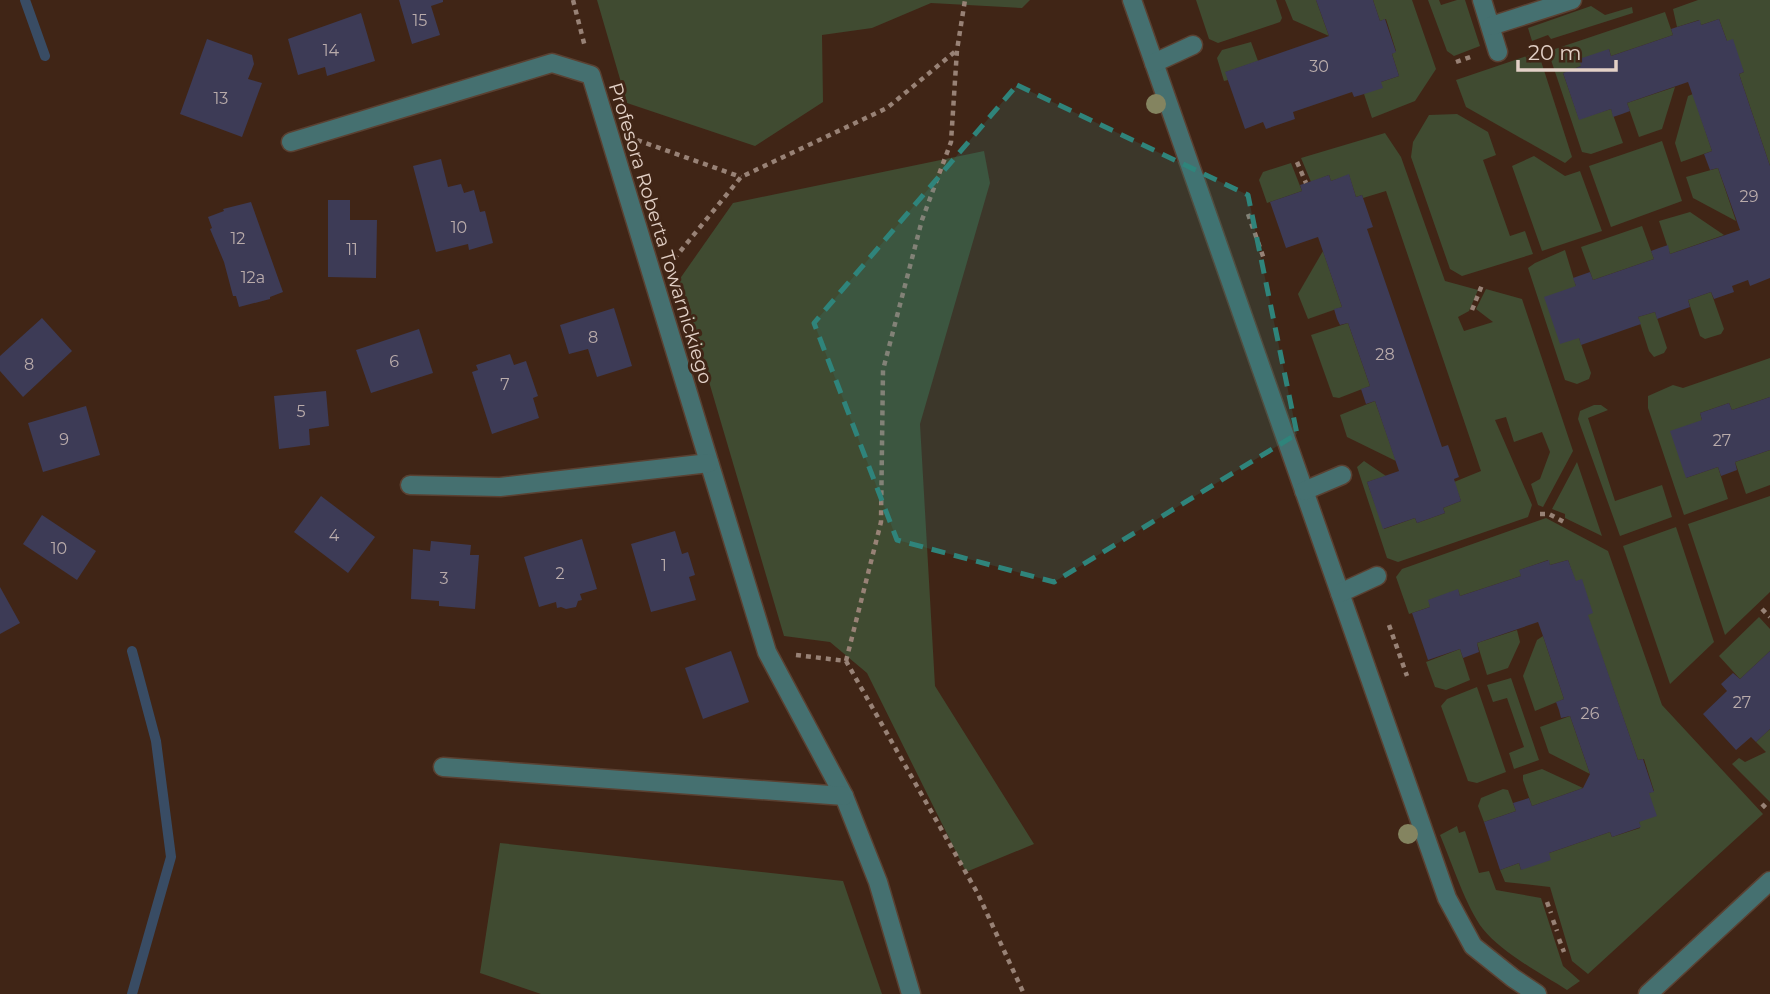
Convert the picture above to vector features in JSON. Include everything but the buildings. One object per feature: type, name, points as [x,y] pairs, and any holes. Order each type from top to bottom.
[{"type":"street","points":[[1132,0],[1447,898],[1473,946],[1537,994]]},
{"type":"street","points":[[1482,0],[1499,52]]},
{"type":"street","points":[[1491,26],[1572,0]]},
{"type":"street","points":[[1154,63],[1193,45]]},
{"type":"street","name":"Profesora Roberta Towarnickiego","points":[[291,142],[552,63],[591,75],[767,652],[844,796],[878,882],[911,994]]},
{"type":"street","points":[[410,485],[500,486],[709,463]]},
{"type":"street","points":[[1304,491],[1342,475]]},
{"type":"street","points":[[1340,593],[1377,576]]},
{"type":"street","points":[[443,767],[844,796]]},
{"type":"street","points":[[1648,994],[1769,885]]},
{"type":"path","points":[[573,0],[591,75]]},
{"type":"path","points":[[965,0],[957,50],[951,142],[922,220],[883,370],[881,522],[846,661],[978,894],[1024,994]]},
{"type":"path","points":[[655,281],[741,177],[887,108],[957,50]]},
{"type":"path","points":[[608,131],[741,177]]},
{"type":"path","points":[[1297,162],[1306,183]]},
{"type":"path","points":[[1248,214],[1264,259]]},
{"type":"path","points":[[1472,310],[1482,285]]},
{"type":"path","points":[[1539,514],[1549,514],[1564,522]]},
{"type":"path","points":[[1762,609],[1770,617]]},
{"type":"path","points":[[1389,625],[1407,676]]},
{"type":"path","points":[[767,652],[846,661]]},
{"type":"path","points":[[1762,804],[1768,810]]},
{"type":"path","points":[[1547,902],[1550,913]]},
{"type":"path","points":[[1553,920],[1557,931]]},
{"type":"path","points":[[1559,940],[1564,953]]},
{"type":"highlighted area","points":[[1017,85],[1248,195],[1297,434],[1054,582],[897,540],[814,323]]},
{"type":"green space","points":[[597,0],[1030,0],[1022,8],[931,3],[872,28],[822,35],[823,102],[755,146],[627,103]]},
{"type":"green space","points":[[1196,0],[1276,0],[1282,18],[1280,22],[1218,43],[1209,39]]},
{"type":"green space","points":[[1285,0],[1316,0],[1329,36],[1293,20]]},
{"type":"green space","points":[[1373,0],[1412,0],[1436,69],[1415,101],[1372,118],[1364,94],[1381,82],[1399,76],[1392,54],[1396,51],[1386,19],[1380,21]]},
{"type":"green space","points":[[1428,0],[1439,0],[1441,5],[1465,0],[1480,46],[1454,56],[1447,51]]},
{"type":"green space","points":[[1698,0],[1770,0],[1770,166],[1739,74],[1744,72],[1727,41],[1719,19],[1701,25],[1699,20],[1677,27],[1673,9]]},
{"type":"green space","points":[[1591,6],[1605,15],[1632,7],[1633,13],[1551,39],[1548,35],[1532,41],[1528,28]]},
{"type":"green space","points":[[1665,12],[1673,35],[1611,56],[1609,49],[1581,66],[1563,73],[1579,119],[1611,109],[1623,143],[1591,154],[1582,152],[1550,57],[1555,49]]},
{"type":"green space","points":[[1251,42],[1258,61],[1226,72],[1228,80],[1224,81],[1217,58],[1222,50]]},
{"type":"green space","points":[[1533,54],[1540,58],[1572,157],[1565,163],[1466,107],[1456,80]]},
{"type":"green space","points":[[1675,87],[1662,129],[1639,137],[1627,103]]},
{"type":"green space","points":[[1693,94],[1712,151],[1681,162],[1675,143],[1688,96]]},
{"type":"green space","points":[[1457,114],[1488,132],[1496,155],[1483,160],[1510,236],[1525,231],[1533,254],[1462,276],[1450,269],[1411,157],[1413,142],[1429,115]]},
{"type":"green space","points":[[1385,133],[1401,157],[1445,281],[1478,290],[1469,311],[1458,317],[1464,331],[1493,322],[1476,309],[1486,289],[1522,299],[1573,451],[1543,507],[1538,505],[1531,484],[1540,479],[1550,452],[1542,432],[1514,442],[1506,417],[1495,420],[1532,505],[1528,517],[1398,562],[1387,558],[1357,467],[1364,461],[1386,476],[1367,482],[1384,529],[1415,518],[1417,523],[1445,513],[1443,508],[1461,501],[1454,482],[1481,471],[1386,191],[1363,198],[1362,195],[1356,197],[1349,175],[1331,181],[1329,175],[1311,182],[1301,158]]},
{"type":"green space","points":[[1662,141],[1682,201],[1611,227],[1589,166]]},
{"type":"green space","points":[[984,151],[990,183],[920,424],[935,686],[1034,844],[966,872],[867,673],[830,642],[784,636],[679,280],[733,203]]},
{"type":"green space","points":[[1534,156],[1565,176],[1580,171],[1602,231],[1542,251],[1512,166]]},
{"type":"green space","points":[[1291,163],[1302,191],[1267,203],[1259,180],[1263,172]]},
{"type":"green space","points":[[1718,168],[1736,221],[1693,198],[1686,177]]},
{"type":"green space","points":[[1690,212],[1724,235],[1670,254],[1659,221]]},
{"type":"green space","points":[[1642,226],[1654,259],[1593,280],[1581,247]]},
{"type":"green space","points":[[1565,250],[1576,286],[1579,338],[1591,373],[1589,379],[1577,384],[1565,380],[1528,268]]},
{"type":"green space","points":[[1323,251],[1342,307],[1308,319],[1298,294]]},
{"type":"green space","points":[[1711,292],[1724,329],[1721,334],[1705,339],[1700,336],[1688,300]]},
{"type":"green space","points":[[1655,312],[1667,348],[1664,353],[1654,357],[1649,351],[1638,317]]},
{"type":"green space","points":[[1348,323],[1370,386],[1339,398],[1333,397],[1311,335]]},
{"type":"green space","points":[[1770,358],[1770,397],[1732,410],[1729,403],[1700,413],[1702,420],[1686,478],[1718,467],[1728,499],[1684,515],[1648,408],[1648,396],[1673,385],[1683,388]]},
{"type":"green space","points":[[1375,401],[1396,461],[1347,437],[1340,415]]},
{"type":"green space","points":[[1601,405],[1608,410],[1588,418],[1615,501],[1662,485],[1672,517],[1620,536],[1578,419],[1580,411]]},
{"type":"green space","points":[[1770,450],[1770,485],[1746,494],[1735,462]]},
{"type":"green space","points":[[1577,462],[1602,536],[1552,509]]},
{"type":"green space","points":[[1770,496],[1770,592],[1725,635],[1688,524]]},
{"type":"green space","points":[[1546,518],[1608,551],[1662,705],[1763,814],[1588,974],[1572,961],[1550,887],[1505,882],[1500,870],[1519,863],[1521,870],[1549,853],[1610,832],[1612,837],[1640,828],[1639,822],[1649,793],[1654,791],[1644,759],[1638,760],[1568,560],[1550,565],[1548,560],[1520,570],[1521,576],[1460,596],[1458,590],[1429,600],[1430,607],[1409,614],[1396,577],[1402,569]]},
{"type":"green space","points":[[1676,527],[1714,642],[1670,684],[1623,546]]},
{"type":"green space","points":[[1759,617],[1770,629],[1770,651],[1740,679],[1719,656]]},
{"type":"green space","points":[[1517,630],[1520,642],[1508,668],[1487,675],[1477,643]]},
{"type":"green space","points":[[1543,636],[1564,699],[1535,711],[1523,676],[1537,640]]},
{"type":"green space","points":[[1460,649],[1470,680],[1446,690],[1435,687],[1426,662]]},
{"type":"green space","points":[[1511,678],[1539,760],[1514,769],[1509,753],[1524,747],[1507,698],[1493,702],[1487,685]]},
{"type":"green space","points":[[1477,687],[1506,772],[1477,783],[1468,781],[1441,706],[1447,699]]},
{"type":"green space","points":[[1570,716],[1590,774],[1549,753],[1540,727]]},
{"type":"green space","points":[[1770,729],[1770,802],[1732,764],[1739,758],[1745,762],[1766,752],[1756,742]]},
{"type":"green space","points":[[1542,769],[1583,788],[1532,806],[1523,775]]},
{"type":"green space","points":[[1503,789],[1508,790],[1516,811],[1484,822],[1478,806],[1481,798]]},
{"type":"green space","points":[[1457,826],[1459,833],[1465,831],[1479,873],[1489,871],[1496,890],[1541,898],[1563,966],[1580,981],[1567,990],[1511,955],[1483,929],[1465,897],[1440,835]]},
{"type":"green space","points":[[500,843],[843,881],[882,994],[541,994],[480,973]]},
{"type":"waterway","points":[[25,0],[45,56]]},
{"type":"waterway","points":[[132,651],[156,741],[171,857],[132,994]]}]
